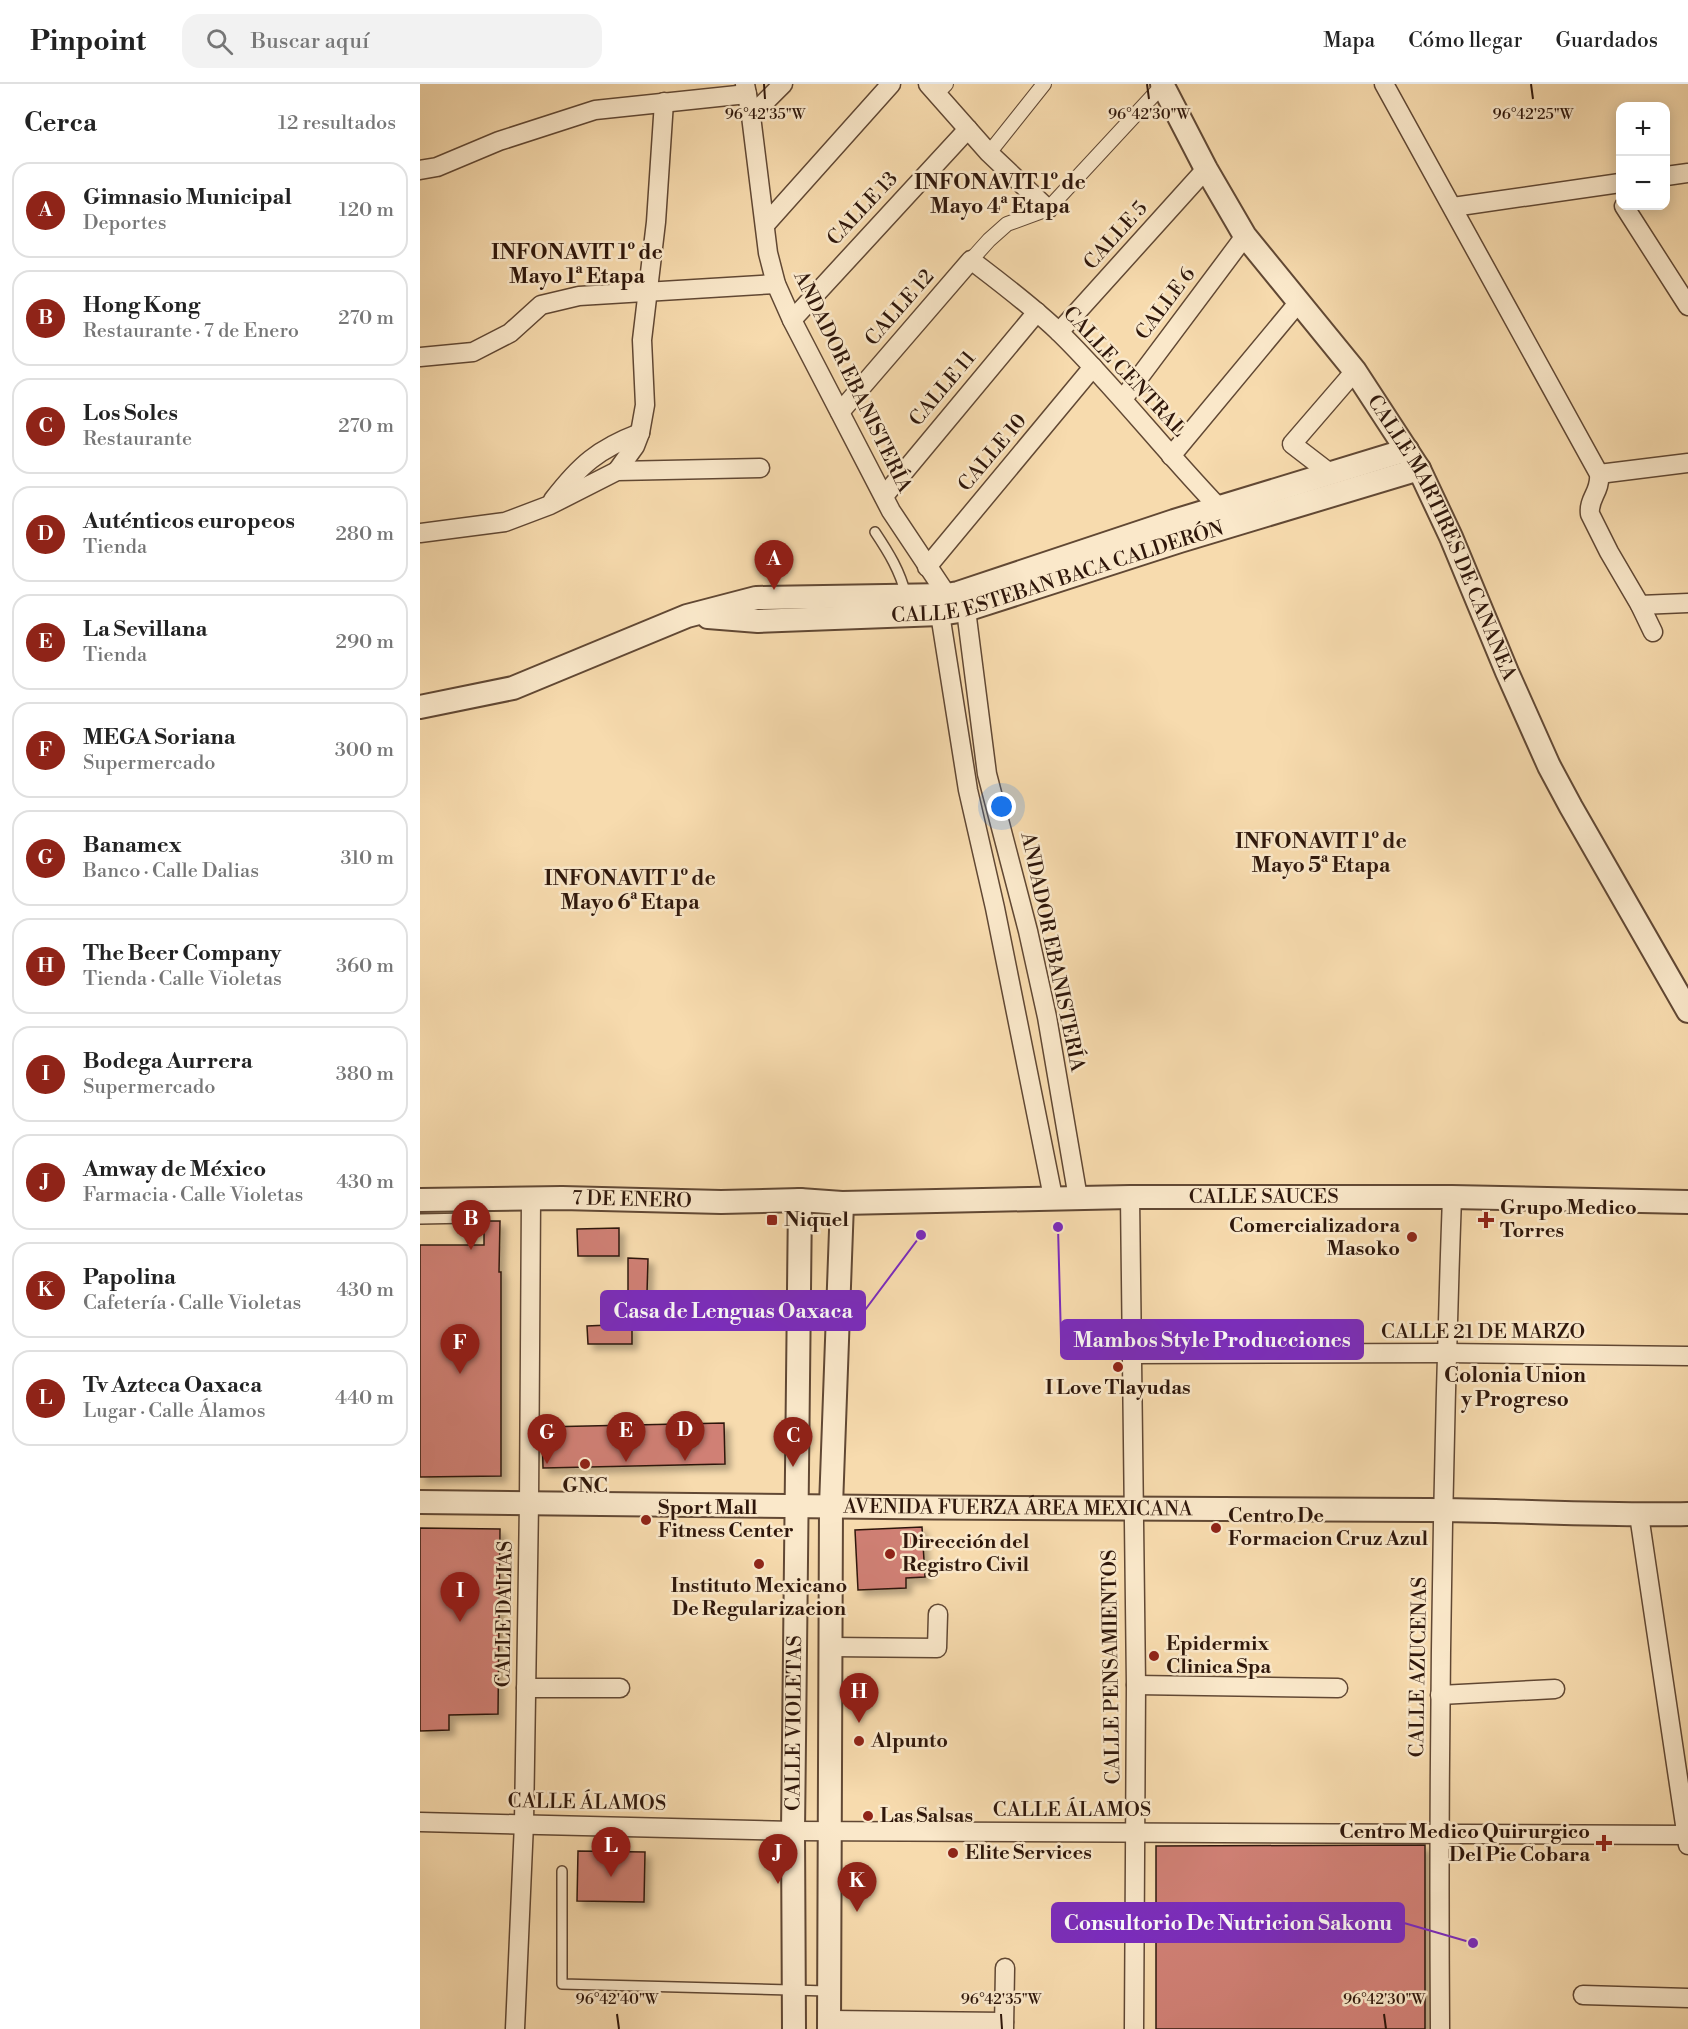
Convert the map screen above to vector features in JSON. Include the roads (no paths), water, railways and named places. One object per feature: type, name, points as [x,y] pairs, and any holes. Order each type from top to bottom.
[{"type":"street","points":[[751,116],[783,84]]},
{"type":"street","points":[[765,225],[891,84]]},
{"type":"street","points":[[989,153],[1044,84]]},
{"type":"street","points":[[1384,84],[1599,474],[1600,486],[1589,507],[1590,514],[1653,632]]},
{"type":"street","points":[[971,260],[988,240],[1006,225],[1048,209],[1162,85]]},
{"type":"street","name":"CALLE MARTIRES DE CANANEA","points":[[1162,85],[1206,169],[1245,236],[1355,371],[1419,469],[1451,537],[1549,766],[1570,807],[1688,1011]]},
{"type":"street","points":[[937,87],[989,153],[1048,209]]},
{"type":"street","points":[[420,170],[437,167],[500,141],[586,112],[746,89]]},
{"type":"street","name":"ANDADOR EBANISTERÍA","points":[[746,89],[768,253],[776,284],[792,320],[891,511],[952,608],[987,774],[1047,1017],[1078,1197]]},
{"type":"street","points":[[420,533],[505,522],[550,505],[617,471],[630,455],[640,433],[645,405],[642,340],[649,291],[664,102]]},
{"type":"street","name":"CALLE 13","points":[[792,320],[968,129]]},
{"type":"street","name":"CALLE 5","points":[[1059,332],[1206,169]]},
{"type":"street","points":[[1670,175],[1688,173]]},
{"type":"street","points":[[1453,207],[1615,183]]},
{"type":"street","points":[[1627,210],[1688,306]]},
{"type":"street","name":"CALLE 6","points":[[1123,399],[1245,236]]},
{"type":"street","name":"CALLE CENTRAL","points":[[971,260],[1059,332],[1123,399],[1171,456],[1227,516]]},
{"type":"street","name":"CALLE 12","points":[[840,412],[971,260]]},
{"type":"street","points":[[420,357],[473,352],[510,333],[541,305],[579,296],[776,284]]},
{"type":"street","points":[[1171,456],[1298,303]]},
{"type":"street","name":"CALLE 11","points":[[884,496],[1037,312]]},
{"type":"street","name":"CALLE 10","points":[[927,567],[1093,367]]},
{"type":"street","points":[[1331,474],[1292,444],[1355,371]]},
{"type":"street","points":[[550,505],[575,471],[605,449],[640,433]]},
{"type":"street","name":"CALLE ESTEBAN BACA CALDERÓN","points":[[1227,516],[1331,474],[1407,450]]},
{"type":"street","points":[[1599,474],[1688,463]]},
{"type":"street","points":[[617,471],[760,468]]},
{"type":"street","name":"CALLE ESTEBAN BACA CALDERÓN","points":[[420,707],[513,688],[687,615],[758,621],[906,605],[952,608],[1004,599],[1051,571],[1227,516],[1419,469]]},
{"type":"street","points":[[1640,605],[1688,603]]},
{"type":"street","name":"ANDADOR EBANISTERÍA","points":[[952,608],[968,790],[995,908],[1053,1197]]},
{"type":"street","name":"CALLE SAUCES","points":[[842,1203],[1053,1197],[1452,1197],[1688,1202]]},
{"type":"street","name":"CALLE PENSAMIENTOS","points":[[1130,1197],[1136,1686],[1134,2029]]},
{"type":"street","name":"CALLE AZUCENAS","points":[[1440,2029],[1440,1695],[1446,1353],[1452,1197]]},
{"type":"street","name":"CALLE DALIAS","points":[[515,2029],[524,1824],[531,1199]]},
{"type":"street","name":"7 DE ENERO","points":[[420,1200],[800,1200],[842,1203]]},
{"type":"street","name":"CALLE VIOLETAS","points":[[794,2029],[795,1506],[800,1200]]},
{"type":"street","name":"CALLE VIOLETAS","points":[[829,2024],[831,1506],[842,1203]]},
{"type":"street","name":"CALLE 21 DE MARZO","points":[[1133,1354],[1446,1353],[1688,1356]]},
{"type":"street","name":"AVENIDA FUERZA ÁREA MEXICANA","points":[[420,1502],[1688,1514]]},
{"type":"street","points":[[1639,1515],[1688,1839]]},
{"type":"street","points":[[831,1647],[937,1648],[938,1614]]},
{"type":"street","points":[[1136,1686],[1338,1688]]},
{"type":"street","points":[[526,1688],[620,1689]]},
{"type":"street","points":[[1440,1695],[1555,1689]]},
{"type":"street","name":"CALLE ÁLAMOS","points":[[420,1822],[793,1831],[1439,1833],[1688,1839]]},
{"type":"street","points":[[829,2024],[1004,2026],[1005,1968]]},
{"type":"street","points":[[1583,1995],[1688,1998]]},
{"type":"lane","points":[[875,532],[901,575],[906,605]]},
{"type":"lane","points":[[420,1219],[470,1218],[473,1216],[476,1200]]},
{"type":"lane","points":[[562,1871],[562,1984],[830,1991]]},
{"type":"place","name":"Gimnasio Municipal","points":[[774,590]]},
{"type":"place","name":"Niquel","points":[[772,1220]]},
{"type":"place","name":"Grupo Medico Torres","points":[[1486,1220]]},
{"type":"place","name":"Mambos Style Producciones","points":[[1058,1227]]},
{"type":"place","name":"Casa de Lenguas Oaxaca","points":[[921,1235]]},
{"type":"place","name":"Comercializadora Masoko","points":[[1412,1237]]},
{"type":"place","name":"Hong Kong","points":[[471,1250]]},
{"type":"place","name":"I Love Tlayudas","points":[[1118,1367]]},
{"type":"place","name":"MEGA Soriana","points":[[460,1374]]},
{"type":"place","name":"Auténticos europeos","points":[[685,1461]]},
{"type":"place","name":"La Sevillana","points":[[626,1462]]},
{"type":"place","name":"Banamex","points":[[547,1464]]},
{"type":"place","name":"GNC","points":[[585,1464]]},
{"type":"place","name":"Los Soles","points":[[793,1467]]},
{"type":"place","name":"Sport Mall Fitness Center","points":[[646,1520]]},
{"type":"place","name":"Centro De Formacion Cruz Azul","points":[[1216,1528]]},
{"type":"place","name":"Dirección del Registro Civil","points":[[890,1554]]},
{"type":"place","name":"Instituto Mexicano De Regularizacion","points":[[759,1564]]},
{"type":"place","name":"Bodega Aurrera","points":[[460,1622]]},
{"type":"place","name":"Epidermix Clinica Spa","points":[[1154,1656]]},
{"type":"place","name":"The Beer Company","points":[[859,1723]]},
{"type":"place","name":"Alpunto","points":[[859,1741]]},
{"type":"place","name":"Las Salsas","points":[[868,1816]]},
{"type":"place","name":"Centro Medico Quirurgico Del Pie Cobara","points":[[1604,1843]]},
{"type":"place","name":"Elite Services","points":[[953,1853]]},
{"type":"place","name":"Tv Azteca Oaxaca","points":[[611,1877]]},
{"type":"place","name":"Amway de México","points":[[778,1884]]},
{"type":"place","name":"Papolina","points":[[857,1912]]},
{"type":"place","name":"Consultorio De Nutricion Sakonu","points":[[1473,1943]]},
{"type":"district","name":"INFONAVIT 1º de Mayo 4ª Etapa","points":[[1000,195]]},
{"type":"district","name":"INFONAVIT 1º de Mayo 1ª Etapa","points":[[577,265]]},
{"type":"district","name":"INFONAVIT 1º de Mayo 5ª Etapa","points":[[1321,854]]},
{"type":"district","name":"INFONAVIT 1º de Mayo 6ª Etapa","points":[[630,891]]},
{"type":"district","name":"Colonia Union y Progreso","points":[[1515,1388]]}]
